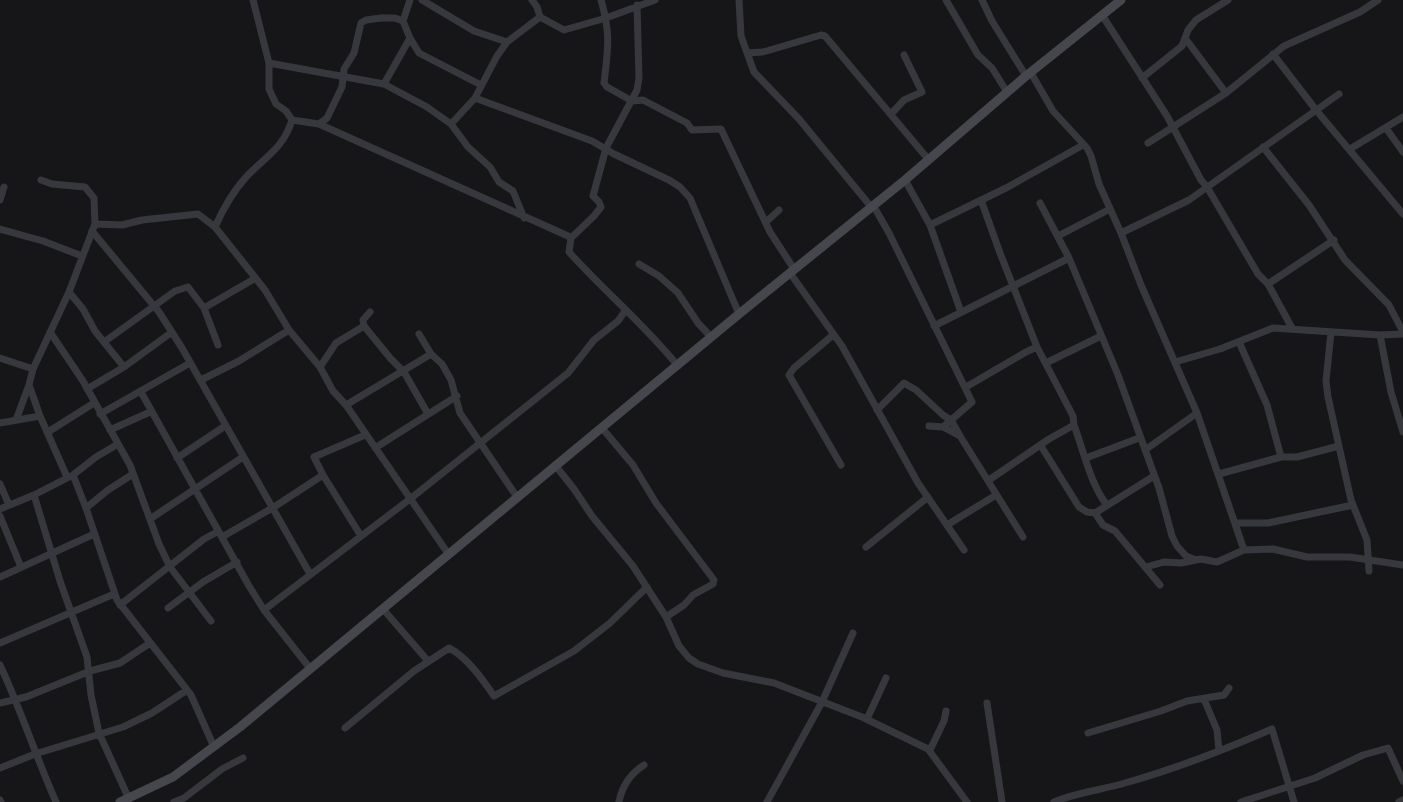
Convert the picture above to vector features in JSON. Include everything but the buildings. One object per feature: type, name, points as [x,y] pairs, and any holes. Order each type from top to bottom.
[{"type":"main road","points":[[124,800],[173,777],[214,747],[905,180],[1028,74],[1121,0]]},
{"type":"street","points":[[253,0],[269,63],[269,88],[276,105],[286,111],[292,120],[319,124],[571,238]]},
{"type":"street","points":[[410,0],[403,21],[419,53],[481,85]]},
{"type":"street","points":[[422,0],[474,31],[507,42]]},
{"type":"street","points":[[532,0],[540,17],[564,30],[655,0]]},
{"type":"street","points":[[601,0],[606,18],[609,48],[604,82],[607,87],[632,101],[643,100],[687,123],[692,130],[721,129],[792,271],[842,346],[928,497],[964,550]]},
{"type":"street","points":[[739,0],[739,23],[754,72],[799,119],[872,206],[889,233],[966,387],[972,402],[943,427]]},
{"type":"street","points":[[946,0],[978,55],[992,68],[1007,93]]},
{"type":"street","points":[[982,0],[992,21],[1053,111],[1091,156],[1099,184],[1197,413],[1244,550]]},
{"type":"street","points":[[1142,78],[1182,46],[1188,30],[1196,20],[1228,0]]},
{"type":"street","points":[[1148,143],[1226,93],[1284,46],[1360,12],[1378,0]]},
{"type":"street","points":[[638,5],[639,78],[637,90],[606,148],[593,196],[601,207],[571,238],[569,252],[678,366]]},
{"type":"street","points":[[1102,15],[1167,116],[1201,180],[1258,274],[1268,284],[1292,328]]},
{"type":"street","points":[[451,124],[476,98],[481,85],[507,42],[540,17]]},
{"type":"street","points":[[319,124],[327,118],[342,87],[344,69],[357,44],[361,23],[381,18],[395,18],[403,21]]},
{"type":"street","points":[[747,53],[763,52],[820,35],[825,36],[928,159]]},
{"type":"street","points":[[384,84],[410,38]]},
{"type":"street","points":[[1185,38],[1226,93]]},
{"type":"street","points":[[1273,54],[1316,110],[1402,211]]},
{"type":"street","points":[[891,114],[904,100],[922,92],[904,55]]},
{"type":"street","points":[[269,63],[384,84],[427,107],[451,124],[468,147],[490,167],[499,182],[513,191],[524,218]]},
{"type":"street","points":[[1121,233],[1189,200],[1339,94]]},
{"type":"street","points":[[476,98],[591,141],[680,187],[690,198],[739,314]]},
{"type":"street","points":[[1350,149],[1403,117]]},
{"type":"street","points":[[215,227],[238,186],[282,143],[292,120]]},
{"type":"street","points":[[1386,128],[1403,152]]},
{"type":"street","points":[[930,225],[1045,167],[1083,145]]},
{"type":"street","points":[[1175,362],[1239,342],[1273,328],[1380,334],[1403,333],[1389,305],[1345,260],[1310,205],[1263,147]]},
{"type":"street","points":[[16,420],[33,369],[69,292],[94,228],[94,198],[85,188],[52,184],[41,180]]},
{"type":"street","points":[[905,180],[930,225],[962,312]]},
{"type":"street","points":[[0,200],[4,188]]},
{"type":"street","points":[[981,200],[1013,287],[1038,347],[1073,416],[1074,425],[1101,498],[1107,505]]},
{"type":"street","points":[[1040,203],[1069,258],[1118,375],[1176,546],[1186,556],[1196,560],[1217,562],[1244,550],[1273,549],[1307,557],[1350,557],[1403,566]]},
{"type":"street","points":[[1058,236],[1110,209]]},
{"type":"street","points":[[766,222],[779,210]]},
{"type":"street","points":[[94,228],[198,214],[215,227],[267,294],[289,330],[320,368],[449,555]]},
{"type":"street","points":[[0,228],[82,256]]},
{"type":"street","points":[[94,228],[172,332],[274,507],[310,574]]},
{"type":"street","points":[[1268,284],[1334,240]]},
{"type":"street","points":[[934,326],[1069,258]]},
{"type":"street","points":[[639,264],[659,276],[678,293],[698,323],[711,337]]},
{"type":"street","points":[[204,308],[254,279]]},
{"type":"street","points":[[104,342],[175,291],[188,287],[204,308],[218,345]]},
{"type":"street","points":[[69,292],[124,367]]},
{"type":"street","points":[[264,610],[410,500],[568,373],[594,340],[618,321],[625,311]]},
{"type":"street","points":[[370,312],[363,320],[364,326],[404,372],[428,414]]},
{"type":"street","points":[[320,368],[336,344],[364,326]]},
{"type":"street","points":[[201,380],[239,361],[289,330]]},
{"type":"street","points":[[50,332],[87,389],[134,474],[159,544],[170,567],[211,621]]},
{"type":"street","points":[[87,389],[124,367],[172,332]]},
{"type":"street","points":[[1331,332],[1326,381],[1328,397],[1342,470],[1367,540],[1369,571]]},
{"type":"street","points":[[419,334],[432,354],[442,364],[456,396],[460,413],[517,497]]},
{"type":"street","points":[[1380,334],[1390,392],[1403,432]]},
{"type":"street","points":[[833,335],[794,368],[789,375],[841,465]]},
{"type":"street","points":[[1046,363],[1101,336]]},
{"type":"street","points":[[1239,342],[1267,405],[1281,457]]},
{"type":"street","points":[[966,387],[1038,347]]},
{"type":"street","points":[[346,405],[432,354]]},
{"type":"street","points":[[0,358],[33,369]]},
{"type":"street","points":[[100,414],[190,363]]},
{"type":"street","points":[[877,410],[904,383],[916,390],[951,420],[1023,537]]},
{"type":"street","points":[[29,385],[40,416],[86,508],[114,594],[120,605],[187,690],[214,747]]},
{"type":"street","points":[[141,392],[264,610],[309,667]]},
{"type":"street","points":[[375,448],[456,396]]},
{"type":"street","points":[[48,432],[94,403]]},
{"type":"street","points":[[110,430],[150,411]]},
{"type":"street","points":[[1145,450],[1197,413]]},
{"type":"street","points":[[0,423],[40,416]]},
{"type":"street","points":[[989,480],[1049,439],[1074,425]]},
{"type":"street","points":[[177,459],[225,426]]},
{"type":"street","points":[[929,426],[943,427],[960,436]]},
{"type":"street","points":[[602,428],[633,465],[656,503],[714,580],[713,584],[693,595],[684,605],[666,617]]},
{"type":"street","points":[[361,536],[314,457],[365,435]]},
{"type":"street","points":[[1086,458],[1139,438]]},
{"type":"street","points":[[0,509],[34,495],[70,476],[118,444]]},
{"type":"street","points":[[1041,446],[1079,507],[1087,512],[1095,513],[1154,476]]},
{"type":"street","points":[[1219,474],[1281,457],[1297,457],[1339,446]]},
{"type":"street","points":[[150,519],[243,457]]},
{"type":"street","points":[[555,465],[592,516],[624,554],[666,617],[679,646],[689,658],[698,664],[723,673],[774,683],[867,719],[930,750],[967,802]]},
{"type":"street","points":[[86,508],[98,497],[134,474]]},
{"type":"street","points":[[120,605],[204,539],[220,534],[274,507],[323,475]]},
{"type":"street","points":[[0,484],[9,505]]},
{"type":"street","points":[[34,495],[51,554],[87,657],[91,695],[99,733],[124,800]]},
{"type":"street","points":[[947,525],[996,495]]},
{"type":"street","points":[[866,547],[928,497]]},
{"type":"street","points":[[1236,523],[1268,523],[1353,505]]},
{"type":"street","points":[[1095,513],[1103,525],[1115,531],[1160,585]]},
{"type":"street","points":[[0,516],[21,567]]},
{"type":"street","points":[[0,577],[94,534]]},
{"type":"street","points":[[1146,567],[1164,562],[1182,563],[1196,560]]},
{"type":"street","points":[[168,608],[237,562]]},
{"type":"street","points":[[345,728],[428,661],[449,648],[456,651],[494,696],[574,651],[610,623],[646,587]]},
{"type":"street","points":[[0,643],[114,594]]},
{"type":"street","points":[[383,609],[428,661]]},
{"type":"street","points":[[767,802],[822,702],[853,633]]},
{"type":"street","points":[[0,703],[26,697],[90,671],[120,663],[150,643]]},
{"type":"street","points":[[0,665],[16,698],[35,754],[56,802]]},
{"type":"street","points":[[867,719],[886,678]]},
{"type":"street","points":[[1088,734],[1187,701],[1224,695],[1229,688]]},
{"type":"street","points":[[0,768],[35,754],[123,727],[152,713],[187,690]]},
{"type":"street","points":[[1204,699],[1217,730],[1219,751]]},
{"type":"street","points":[[987,703],[1002,802]]},
{"type":"street","points":[[930,750],[944,721],[946,711]]},
{"type":"street","points":[[1054,802],[1141,778],[1219,751],[1272,729],[1294,802]]},
{"type":"street","points":[[1241,802],[1315,778],[1363,755],[1388,748],[1403,781]]},
{"type":"street","points":[[174,802],[185,800],[222,770],[243,758]]},
{"type":"street","points":[[619,802],[625,784],[633,772],[644,765]]},
{"type":"street","points":[[961,802],[949,778],[967,802]]},
{"type":"street","points":[[1270,794],[1273,802]]},
{"type":"street","points":[[1399,802],[1403,800]]}]
